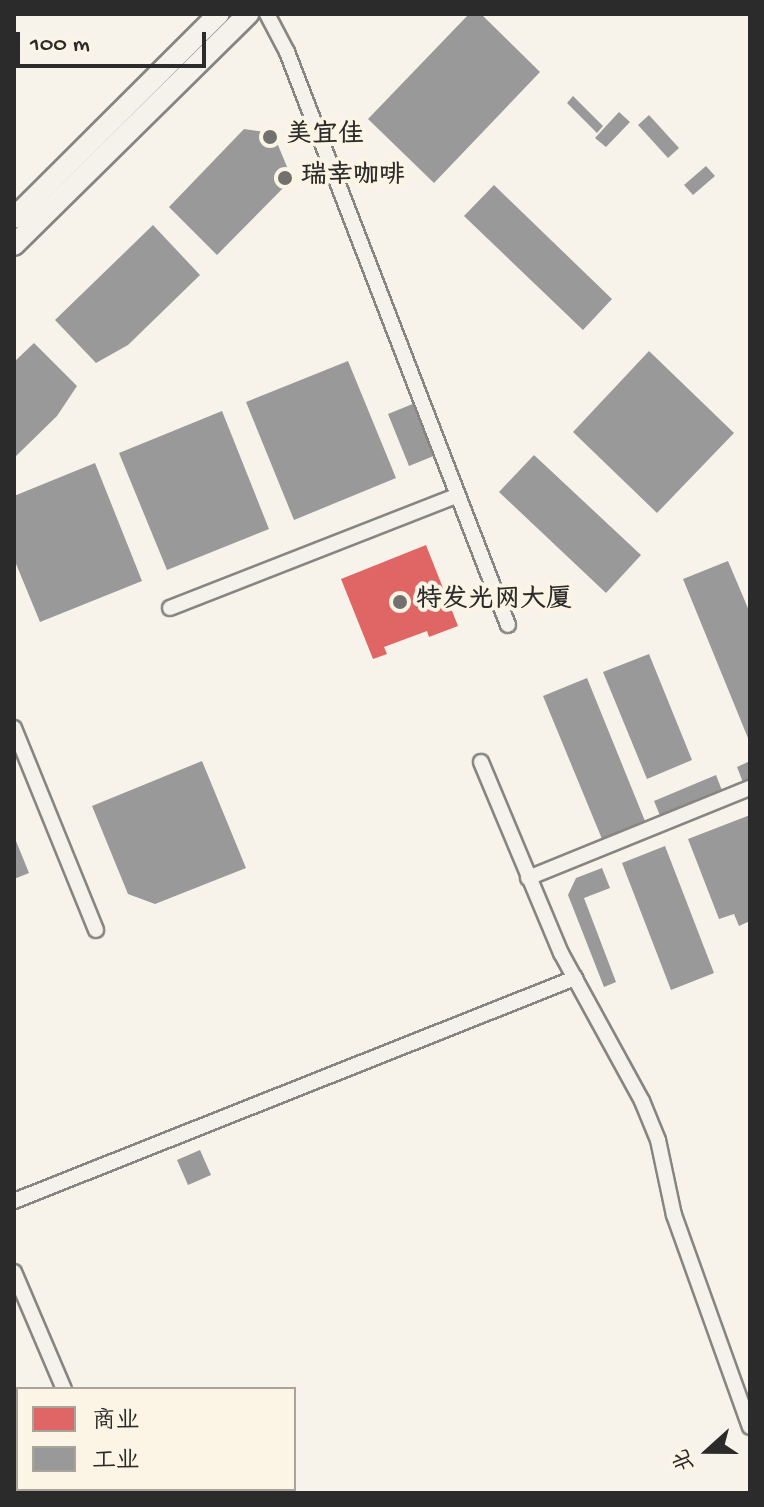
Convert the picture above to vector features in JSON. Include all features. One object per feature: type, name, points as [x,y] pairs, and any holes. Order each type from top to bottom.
[{"type":"street","points":[[14,218],[219,14]]},
{"type":"street","points":[[14,245],[248,14]]},
{"type":"street","points":[[267,14],[287,52],[508,625]]},
{"type":"street","points":[[170,608],[458,495]]},
{"type":"street","points":[[14,728],[96,930]]},
{"type":"street","points":[[481,762],[528,878],[575,978],[648,1114],[674,1215],[750,1427]]},
{"type":"street","points":[[528,878],[750,788]]},
{"type":"street","points":[[14,1201],[575,978]]},
{"type":"street","points":[[14,1272],[63,1387]]},
{"type":"building: 商业","name":"特发光网大厦","points":[[426,545],[458,626],[429,637],[427,631],[384,647],[387,654],[373,659],[341,579]]},
{"type":"building: 工业","points":[[469,14],[481,14],[540,72],[434,183],[368,119]]},
{"type":"building: 工业","points":[[573,96],[603,126],[597,133],[567,103]]},
{"type":"building: 工业","points":[[619,112],[630,122],[606,147],[595,138]]},
{"type":"building: 工业","points":[[649,115],[679,148],[668,158],[638,125]]},
{"type":"building: 工业","points":[[244,129],[273,133],[292,179],[217,255],[169,207]]},
{"type":"building: 工业","points":[[706,166],[715,176],[693,195],[684,185]]},
{"type":"building: 工业","points":[[494,185],[612,299],[583,330],[464,216]]},
{"type":"building: 工业","points":[[153,225],[200,275],[128,345],[96,363],[55,320]]},
{"type":"building: 工业","points":[[34,343],[77,386],[57,416],[14,458],[14,362]]},
{"type":"building: 工业","points":[[649,351],[734,433],[657,513],[573,432]]},
{"type":"building: 工业","points":[[348,361],[396,478],[294,520],[246,402]]},
{"type":"building: 工业","points":[[415,403],[436,455],[409,466],[388,414]]},
{"type":"building: 工业","points":[[222,411],[269,529],[167,570],[119,453]]},
{"type":"building: 工业","points":[[534,455],[641,555],[606,593],[499,492]]},
{"type":"building: 工业","points":[[95,463],[142,581],[40,622],[14,559],[14,496]]},
{"type":"building: 工业","points":[[728,561],[750,613],[750,743],[683,579]]},
{"type":"building: 工业","points":[[649,654],[692,760],[647,779],[603,672]]},
{"type":"building: 工业","points":[[587,678],[645,821],[602,839],[543,696]]},
{"type":"building: 工业","points":[[202,761],[246,868],[155,904],[128,894],[92,806]]},
{"type":"building: 工业","points":[[750,761],[750,782],[744,785],[737,767]]},
{"type":"building: 工业","points":[[716,775],[723,793],[661,818],[654,801]]},
{"type":"building: 工业","points":[[750,815],[750,921],[739,926],[734,914],[719,919],[688,839]]},
{"type":"building: 工业","points":[[14,836],[29,873],[14,879]]},
{"type":"building: 工业","points":[[665,846],[714,973],[671,990],[622,863]]},
{"type":"building: 工业","points":[[602,868],[610,888],[584,898],[616,982],[604,987],[568,895],[576,878]]},
{"type":"building: 工业","points":[[200,1150],[211,1175],[188,1185],[177,1160]]},
{"type":"place","name":"美宜佳","points":[[270,137]]},
{"type":"place","name":"瑞幸咖啡","points":[[285,178]]},
{"type":"place","name":"特发光网大厦","points":[[400,602]]}]
